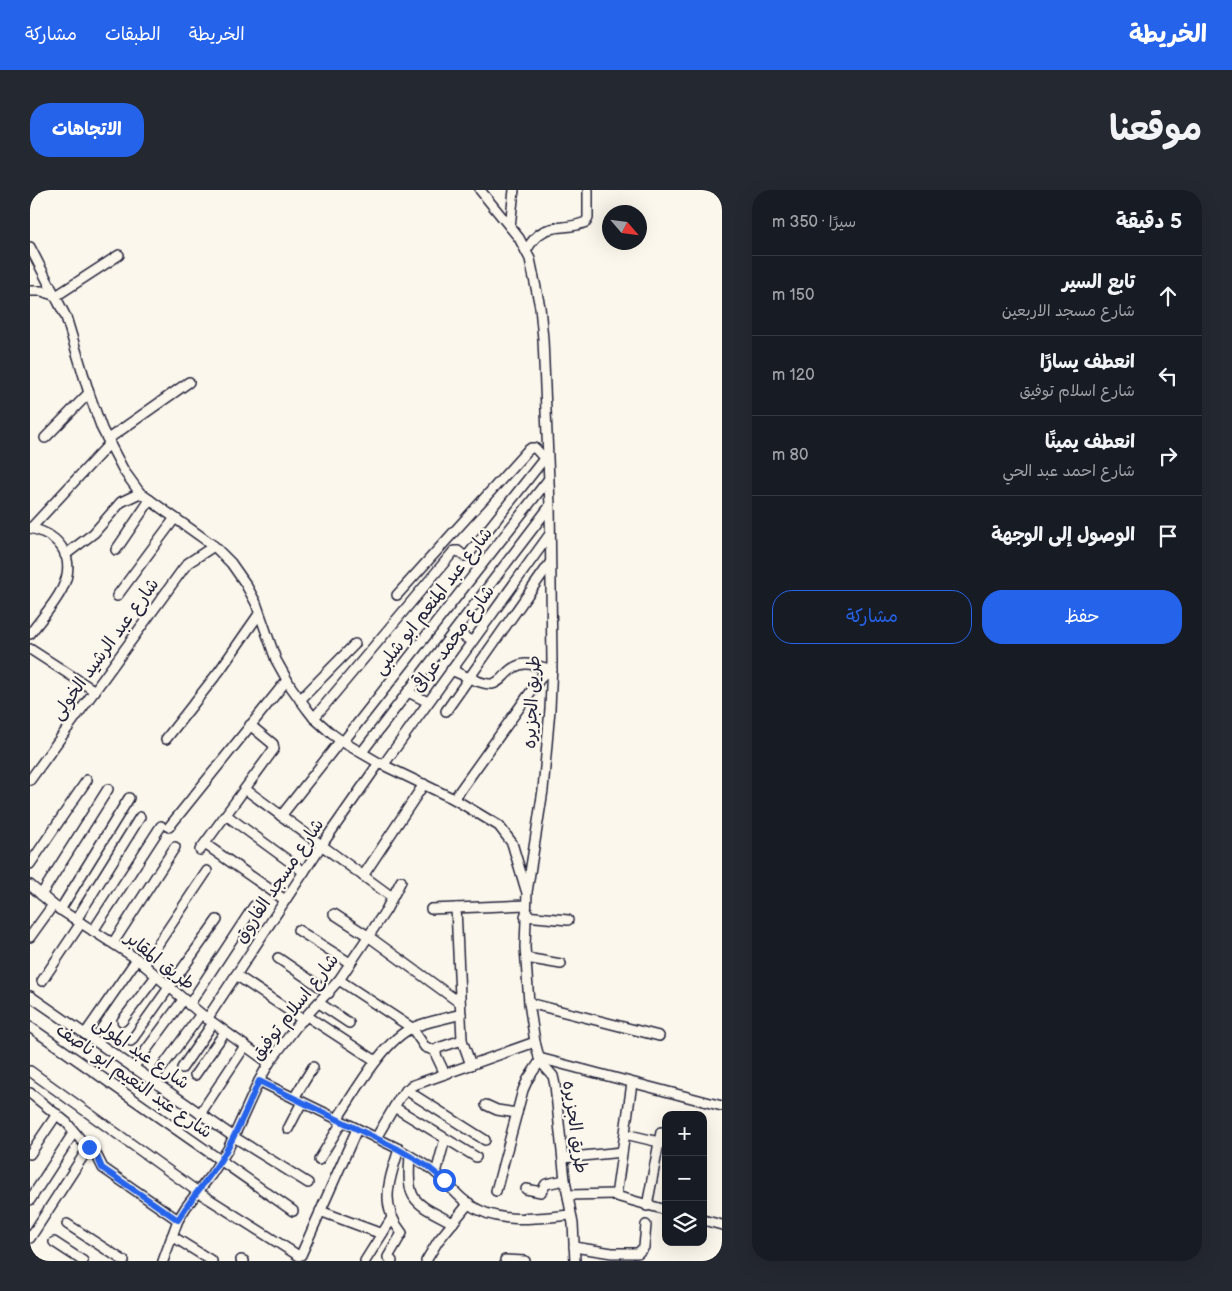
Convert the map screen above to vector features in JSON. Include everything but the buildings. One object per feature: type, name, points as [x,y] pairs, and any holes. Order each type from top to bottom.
[{"type":"street","name":"طريق الجزيره","points":[[480,190],[510,227],[526,251],[534,274],[543,338],[546,457],[550,506],[550,710],[542,790],[527,892],[526,958],[529,1003],[539,1060],[554,1080],[565,1180],[572,1220],[575,1261]]},
{"type":"street","points":[[510,227],[514,190]]},
{"type":"street","points":[[526,251],[534,240],[545,231],[559,226],[586,222],[588,218],[588,190]]},
{"type":"street","points":[[30,248],[66,317],[89,393],[109,441],[124,471],[140,493],[214,546],[231,563],[256,603],[276,660],[300,700],[314,718],[342,741],[381,763],[454,799],[490,820],[506,834],[514,848],[527,892]]},
{"type":"street","points":[[56,296],[119,254]]},
{"type":"street","points":[[30,291],[42,291],[56,296]]},
{"type":"street","points":[[30,634],[63,587],[66,574],[66,556],[61,545],[54,537],[43,531],[31,528],[109,441],[190,382]]},
{"type":"street","points":[[45,438],[89,393]]},
{"type":"street","points":[[314,718],[454,551],[467,556],[546,457],[535,448],[527,451],[397,595]]},
{"type":"street","name":"شارع عبد المنعم ابو شلبى","points":[[281,816],[548,480]]},
{"type":"street","points":[[66,556],[94,533],[121,502],[140,493]]},
{"type":"street","points":[[116,550],[150,500]]},
{"type":"street","points":[[362,752],[550,506]]},
{"type":"street","points":[[118,596],[175,518]]},
{"type":"street","name":"شارع محمد عراقى","points":[[381,763],[428,702],[550,534]]},
{"type":"street","name":"شارع عبد الرشيد الخولى","points":[[30,780],[183,569],[188,563],[214,546]]},
{"type":"street","points":[[446,711],[550,563]]},
{"type":"street","points":[[166,739],[220,670],[260,614]]},
{"type":"street","points":[[455,631],[472,641]]},
{"type":"street","points":[[300,700],[355,644]]},
{"type":"street","points":[[30,649],[95,691]]},
{"type":"street","points":[[451,670],[486,683],[495,683],[512,668],[520,664],[531,664],[549,670],[454,799]]},
{"type":"street","points":[[92,931],[165,827],[287,680]]},
{"type":"street","points":[[408,692],[428,702]]},
{"type":"street","points":[[250,725],[275,747],[203,847],[285,900]]},
{"type":"street","name":"شارع مسجد الفاروق","points":[[207,1019],[321,846],[381,763]]},
{"type":"street","points":[[30,864],[86,780]]},
{"type":"street","points":[[363,876],[424,784]]},
{"type":"street","points":[[41,895],[108,789]]},
{"type":"street","points":[[245,789],[392,897]]},
{"type":"street","points":[[30,937],[56,907],[130,798]]},
{"type":"street","points":[[226,815],[304,872]]},
{"type":"street","points":[[42,981],[140,817]]},
{"type":"street","points":[[113,943],[175,846]]},
{"type":"street","points":[[85,1034],[207,870]]},
{"type":"street","name":"شارع اسلام توفيق","points":[[163,1261],[178,1220],[220,1161],[234,1137],[269,1063],[339,980],[386,910],[401,881]]},
{"type":"street","name":"طريق المقابر","points":[[30,885],[56,907],[140,962],[207,1019],[269,1063]]},
{"type":"street","points":[[431,909],[526,905]]},
{"type":"street","points":[[133,1068],[186,1002],[254,906]]},
{"type":"street","points":[[456,908],[462,1040],[472,1065]]},
{"type":"street","points":[[334,914],[368,936],[460,1003]]},
{"type":"street","points":[[526,916],[568,920]]},
{"type":"street","points":[[132,1041],[217,920]]},
{"type":"street","points":[[298,930],[350,963]]},
{"type":"street","points":[[278,958],[329,993]]},
{"type":"street","points":[[526,958],[561,964]]},
{"type":"street","points":[[236,975],[376,1061]]},
{"type":"street","points":[[122,1021],[157,976]]},
{"type":"street","points":[[339,980],[412,1028],[425,1046],[436,1051]]},
{"type":"street","name":"شارع عبد المولى","points":[[30,996],[234,1137],[308,1182]]},
{"type":"street","points":[[319,1003],[349,1023]]},
{"type":"street","points":[[529,1003],[660,1036]]},
{"type":"street","points":[[320,1160],[339,1120],[376,1061],[392,1043],[412,1028],[461,1014]]},
{"type":"street","points":[[182,1068],[207,1019]]},
{"type":"street","points":[[152,1081],[207,1019]]},
{"type":"street","name":"شارع عبد النعيم ابو ناصف","points":[[30,1027],[293,1211]]},
{"type":"street","points":[[196,1075],[225,1032]]},
{"type":"street","points":[[436,1051],[438,1048],[462,1040]]},
{"type":"street","points":[[376,1138],[406,1090],[535,1042]]},
{"type":"street","points":[[200,1114],[246,1046]]},
{"type":"street","points":[[436,1051],[445,1074]]},
{"type":"street","points":[[496,1191],[525,1085],[539,1060],[722,1106]]},
{"type":"street","points":[[288,1128],[298,1100],[314,1067]]},
{"type":"street","points":[[30,1071],[198,1192],[303,1259],[320,1211],[357,1129]]},
{"type":"street","points":[[259,1081],[410,1156],[436,1173],[478,1210],[511,1218],[572,1220]]},
{"type":"street","points":[[616,1195],[632,1083]]},
{"type":"street","points":[[406,1090],[485,1140]]},
{"type":"street","points":[[30,1094],[57,1114],[96,1154],[102,1168],[178,1220]]},
{"type":"street","points":[[486,1106],[517,1113]]},
{"type":"street","points":[[394,1107],[476,1157]]},
{"type":"street","points":[[30,1154],[57,1114]]},
{"type":"street","points":[[30,1200],[74,1132]]},
{"type":"street","points":[[647,1206],[661,1132]]},
{"type":"street","points":[[625,1134],[659,1142]]},
{"type":"street","points":[[436,1173],[445,1139]]},
{"type":"street","points":[[30,1238],[89,1147]]},
{"type":"street","points":[[392,1261],[388,1257],[402,1233],[392,1218],[387,1194],[398,1149]]},
{"type":"street","points":[[563,1158],[622,1152]]},
{"type":"street","points":[[410,1156],[408,1183],[415,1199],[424,1207],[453,1223]]},
{"type":"street","points":[[526,1190],[541,1192],[546,1184],[565,1180]]},
{"type":"street","points":[[568,1195],[616,1195],[662,1209]]},
{"type":"street","points":[[426,1261],[432,1250],[468,1203]]},
{"type":"street","points":[[320,1211],[382,1234]]},
{"type":"street","points":[[365,1261],[392,1218]]},
{"type":"street","points":[[707,1221],[722,1225]]},
{"type":"street","points":[[67,1224],[124,1261]]},
{"type":"street","points":[[574,1246],[611,1257],[641,1252],[645,1244],[646,1225]]},
{"type":"street","points":[[172,1236],[212,1261]]},
{"type":"street","points":[[54,1242],[83,1261]]},
{"type":"street","points":[[286,1261],[291,1252]]},
{"type":"street","points":[[505,1260],[525,1261]]},
{"type":"route","points":[[89,1147],[98,1157],[102,1168],[178,1220],[228,1149],[259,1081],[398,1149],[427,1166],[444,1180]]}]
